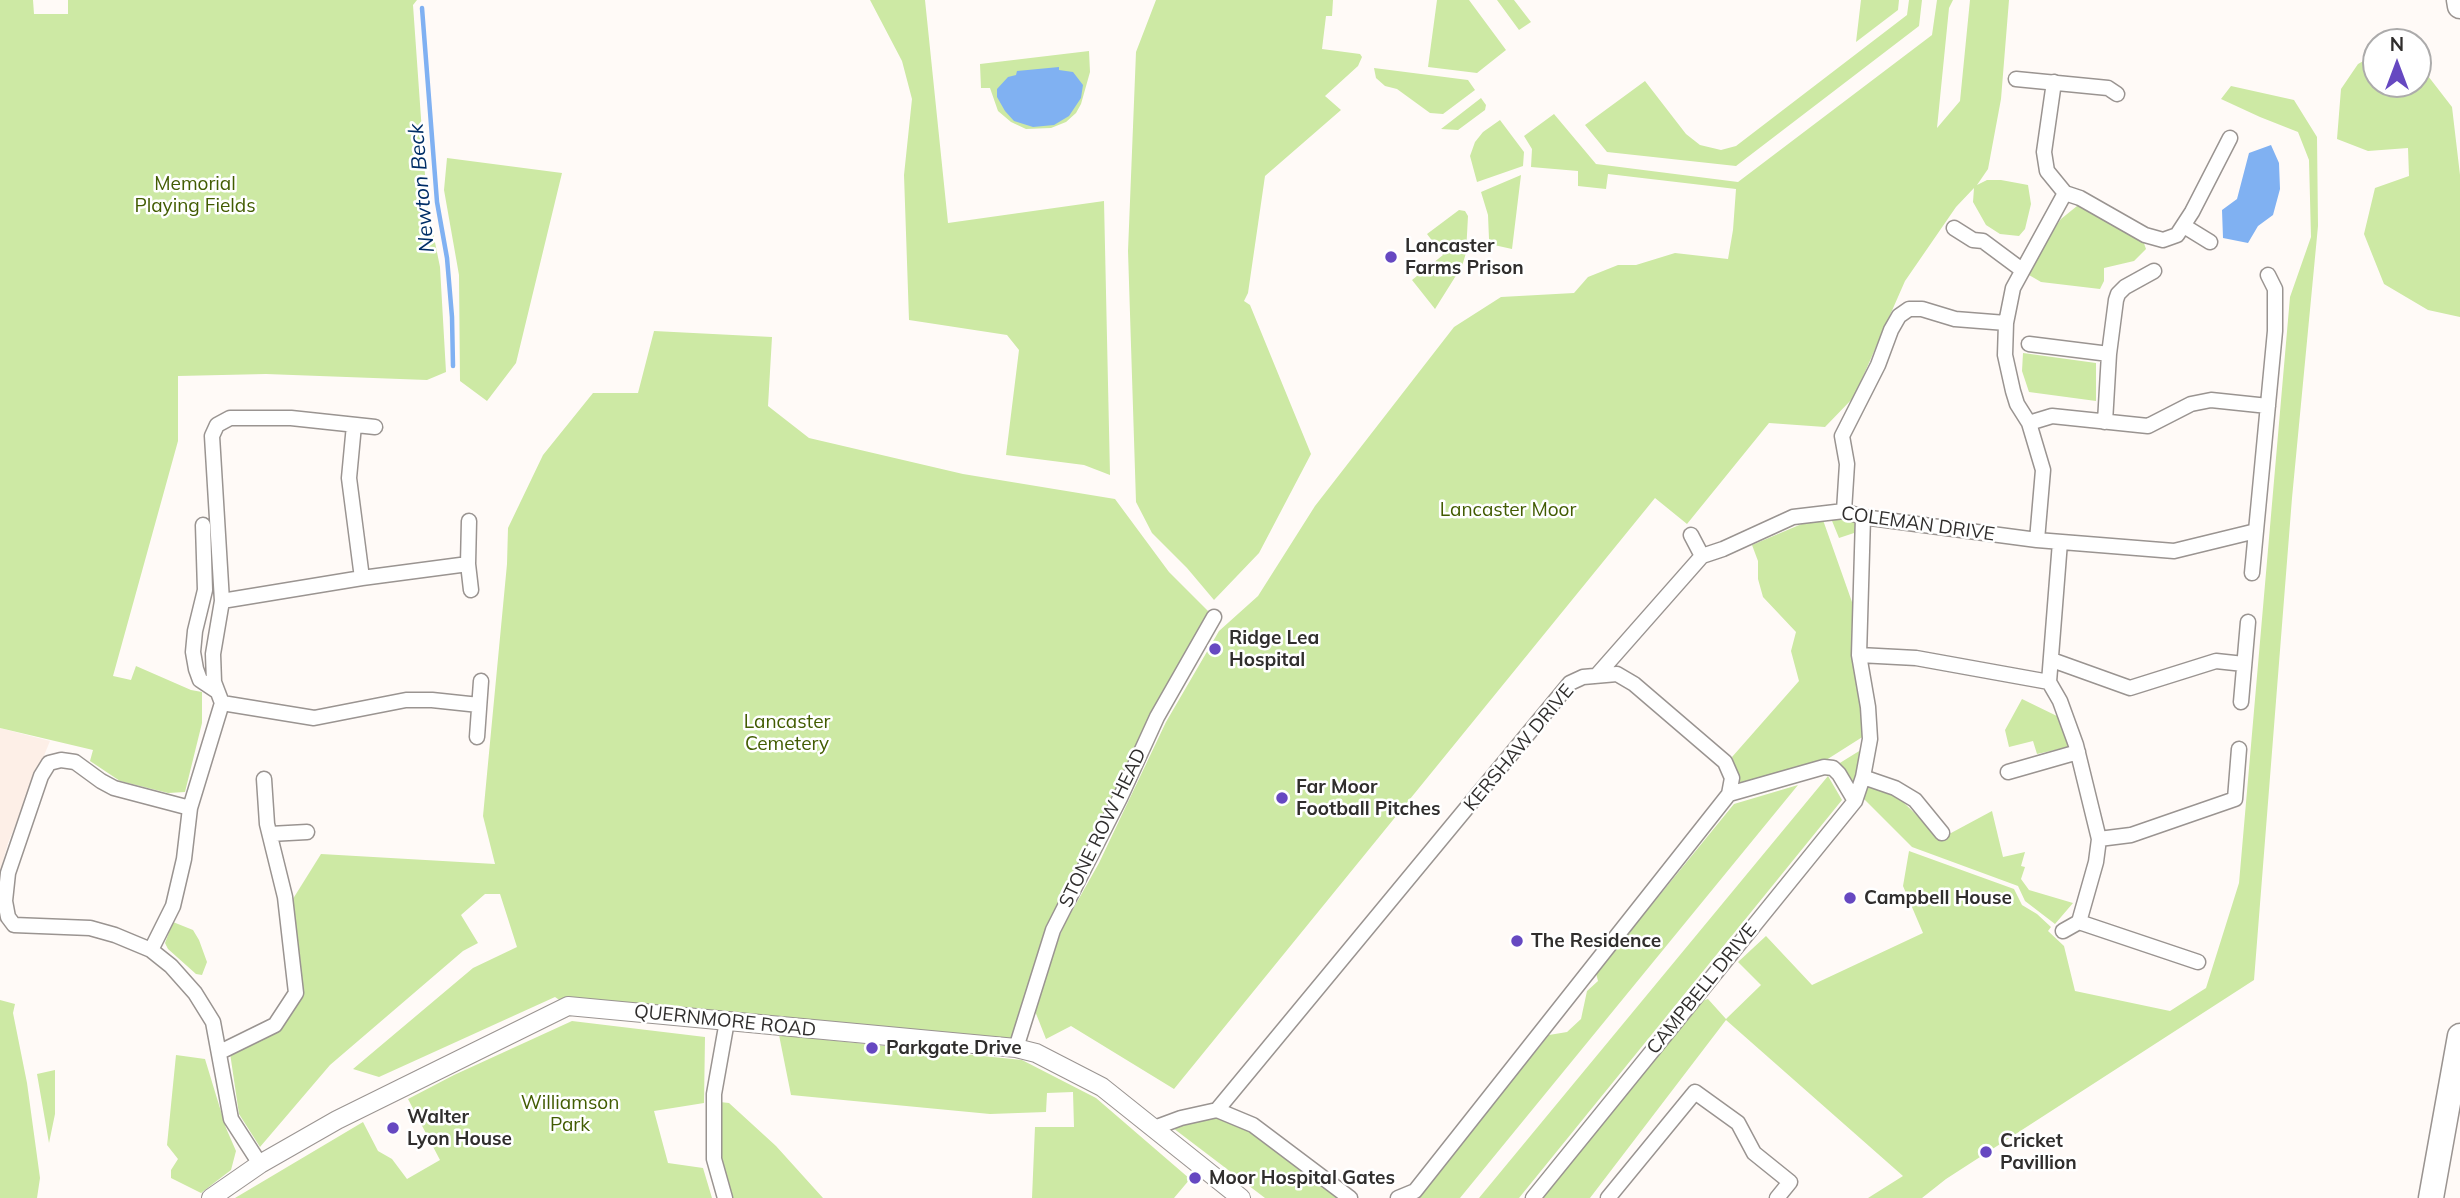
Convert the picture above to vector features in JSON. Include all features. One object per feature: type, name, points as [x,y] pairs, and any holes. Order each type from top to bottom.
[{"type":"highway","points":[[2459,0],[2460,6]]},
{"type":"highway","points":[[2431,1198],[2460,1035]]},
{"type":"street","points":[[2016,79],[2108,88],[2117,94]]},
{"type":"street","points":[[2054,82],[2044,152],[2047,171],[2065,193],[2080,198],[2145,235],[2163,240],[2177,235],[2185,226],[2230,138]]},
{"type":"street","points":[[2037,540],[2043,470],[2029,423],[2017,404],[2013,391],[2005,355],[2006,323],[2013,288],[2065,193]]},
{"type":"street","points":[[2185,226],[2210,242]]},
{"type":"street","points":[[1954,228],[1973,240],[1983,241],[2022,270]]},
{"type":"street","points":[[2105,422],[2109,354],[2118,294],[2125,287],[2154,271]]},
{"type":"street","points":[[2252,573],[2274,331],[2275,289],[2268,275]]},
{"type":"street","points":[[1843,511],[1847,464],[1842,436],[1899,316],[1909,309],[1922,309],[1955,319],[2006,323]]},
{"type":"street","points":[[2029,344],[2109,354]]},
{"type":"street","points":[[2029,423],[2052,416],[2148,426],[2191,404],[2211,400],[2268,406]]},
{"type":"street","points":[[152,950],[173,906],[184,859],[190,808],[220,697],[214,682],[213,654],[222,601],[212,436],[217,425],[230,418],[291,418],[375,427]]},
{"type":"street","points":[[354,425],[349,478],[362,578]]},
{"type":"street","name":"COLEMAN DRIVE","points":[[1598,674],[1702,556],[1793,517],[1843,511],[1863,517],[2037,540],[2174,551],[2256,531]]},
{"type":"street","name":"CAMPBELL DRIVE","points":[[1533,1198],[1855,801],[1863,777],[1870,739],[1868,707],[1859,655],[1863,517]]},
{"type":"street","points":[[470,521],[468,564],[471,590]]},
{"type":"street","points":[[203,525],[205,590],[193,652],[200,680],[220,697],[314,718],[407,700],[479,705]]},
{"type":"street","points":[[1691,535],[1702,556]]},
{"type":"street","points":[[2060,542],[2049,682],[2060,701],[2078,752],[2099,839],[2096,862],[2079,922],[2063,931]]},
{"type":"street","points":[[222,601],[468,564]]},
{"type":"street","name":"STONE ROW HEAD","points":[[1016,1048],[1053,930],[1120,798],[1157,717],[1214,617]]},
{"type":"street","points":[[2241,702],[2248,622]]},
{"type":"street","points":[[1859,655],[1916,658],[2049,682]]},
{"type":"street","points":[[2052,660],[2130,688],[2217,662],[2244,664]]},
{"type":"street","points":[[2002,673],[2060,701]]},
{"type":"street","name":"KERSHAW DRIVE","points":[[1217,1111],[1570,683],[1598,674],[1617,674],[1634,684],[1725,762],[1732,778],[1729,794]]},
{"type":"street","points":[[477,737],[481,681]]},
{"type":"street","points":[[2099,839],[2131,835],[2235,799],[2239,749]]},
{"type":"street","points":[[2008,772],[2078,752]]},
{"type":"street","points":[[190,808],[114,788],[75,762],[61,760],[49,763],[41,776],[8,873],[5,901],[7,925],[90,928],[152,950],[171,966],[201,1001],[213,1022],[232,1119],[261,1164]]},
{"type":"street","points":[[1398,1198],[1415,1191],[1729,794],[1824,767],[1833,768],[1839,774],[1855,801]]},
{"type":"street","points":[[1863,777],[1895,788],[1915,800],[1942,832]]},
{"type":"street","points":[[220,1052],[275,1025],[296,993],[285,897],[270,834],[264,779]]},
{"type":"street","points":[[270,834],[307,832]]},
{"type":"street","points":[[2079,922],[2198,962]]},
{"type":"street","name":"QUERNMORE ROAD","points":[[211,1198],[261,1164],[337,1120],[568,1006],[1016,1048],[1036,1053],[1102,1087],[1241,1198]]},
{"type":"street","points":[[725,1198],[714,1159],[714,1094],[727,1021]]},
{"type":"street","points":[[1608,1198],[1695,1092],[1738,1123],[1755,1153],[1790,1182],[1777,1198]]},
{"type":"street","points":[[1154,1128],[1181,1118],[1217,1111],[1252,1125],[1350,1198]]},
{"type":"shaded area","points":[[0,728],[50,741],[8,843],[0,872]]},
{"type":"green space","name":"Memorial Playing Fields","points":[[0,0],[33,0],[34,14],[68,14],[68,0],[417,0],[413,5],[427,203],[440,267],[446,372],[427,380],[266,374],[178,376],[178,441],[113,676],[131,680],[136,666],[191,690],[202,692],[202,723],[185,792],[168,793],[120,781],[90,761],[93,750],[0,728]]},
{"type":"green space","points":[[870,0],[925,0],[948,223],[1104,201],[1110,475],[1084,465],[1006,455],[1019,350],[1007,335],[909,320],[904,175],[912,99],[902,61]]},
{"type":"green space","points":[[1156,0],[1333,0],[1332,16],[1326,16],[1322,49],[1360,54],[1362,57],[1358,66],[1325,96],[1341,110],[1265,176],[1248,293],[1244,301],[1250,305],[1311,454],[1259,553],[1214,600],[1152,533],[1136,502],[1128,251],[1136,52]]},
{"type":"green space","points":[[1437,0],[1469,0],[1506,50],[1477,73],[1428,67]]},
{"type":"green space","points":[[1497,0],[1514,0],[1531,22],[1519,30]]},
{"type":"green space","points":[[1861,0],[1899,0],[1898,10],[1856,42]]},
{"type":"green space","points":[[1909,0],[1922,0],[1919,26],[1736,166],[1607,152],[1585,125],[1645,81],[1686,134],[1700,145],[1721,150],[1736,146],[1907,15]]},
{"type":"green space","name":"Lancaster Moor","points":[[1937,0],[1953,0],[1949,8],[1937,128],[1960,101],[1970,0],[2009,0],[2001,99],[1988,169],[1977,185],[1987,180],[2001,180],[2028,185],[2031,204],[2025,229],[2019,236],[2000,234],[1986,225],[1973,202],[1974,188],[1956,207],[1905,281],[1854,397],[1825,427],[1769,423],[1687,524],[1655,498],[1174,1089],[1071,1026],[1046,1039],[1033,1006],[1064,925],[1099,863],[1166,722],[1219,631],[1258,596],[1315,506],[1454,327],[1501,297],[1574,293],[1588,277],[1618,265],[1636,265],[1675,253],[1728,259],[1736,189],[1608,174],[1606,189],[1578,186],[1578,171],[1531,167],[1532,149],[1524,136],[1554,114],[1596,164],[1738,182],[1932,35]]},
{"type":"green space","points":[[1089,51],[1090,72],[1081,104],[1066,122],[1051,128],[1026,129],[1011,122],[998,111],[990,88],[981,88],[980,64]]},
{"type":"green space","points":[[2362,62],[2362,98],[2432,98],[2432,81],[2452,107],[2460,175],[2460,317],[2428,310],[2384,284],[2364,234],[2375,188],[2409,176],[2408,148],[2368,151],[2337,139],[2341,89]]},
{"type":"green space","points":[[1374,68],[1468,80],[1475,90],[1443,114],[1430,113],[1397,89],[1385,86],[1376,78]]},
{"type":"green space","points":[[2231,86],[2294,100],[2317,137],[2318,226],[2292,498],[2254,980],[1946,1179],[1922,1198],[1868,1198],[1903,1176],[1726,1020],[1590,1198],[1543,1198],[1702,1001],[1708,999],[1726,1019],[1761,985],[1738,962],[1766,936],[1812,985],[1923,933],[1903,886],[1909,851],[2014,889],[2022,905],[2051,927],[2048,931],[2064,946],[2075,991],[2170,1011],[2206,988],[2239,883],[2290,297],[2311,237],[2309,160],[2298,132],[2221,99]]},
{"type":"green space","points":[[1481,98],[1486,105],[1485,110],[1458,130],[1441,129]]},
{"type":"green space","points":[[1500,120],[1524,152],[1523,166],[1477,182],[1470,156],[1475,142],[1483,132]]},
{"type":"green space","points":[[447,158],[562,173],[516,363],[487,401],[460,381],[459,275],[444,190]]},
{"type":"green space","points":[[1521,175],[1512,249],[1494,245],[1489,239],[1488,215],[1481,192]]},
{"type":"green space","points":[[2077,206],[2097,207],[2139,229],[2146,249],[2134,261],[2104,268],[2104,281],[2100,289],[2041,282],[2029,275],[2051,233],[2061,219]]},
{"type":"green space","points":[[1459,210],[1465,211],[1468,216],[1466,253],[1462,266],[1435,309],[1412,280],[1443,255],[1427,234]]},
{"type":"green space","name":"Lancaster Cemetery","points":[[654,331],[772,337],[768,406],[809,438],[963,474],[1115,499],[1169,572],[1214,617],[1053,930],[1016,1048],[568,1006],[555,997],[379,1077],[353,1069],[473,968],[517,947],[500,894],[485,894],[461,915],[478,943],[463,951],[330,1065],[260,1147],[239,1114],[230,1053],[277,1032],[300,996],[291,902],[321,854],[495,864],[483,816],[507,564],[508,528],[543,455],[593,393],[638,393]]},
{"type":"green space","points":[[2023,353],[2096,363],[2096,401],[2029,392],[2022,371]]},
{"type":"green space","points":[[1830,516],[1858,520],[1857,532],[1839,538]]},
{"type":"green space","points":[[1823,520],[1852,602],[1864,702],[1864,736],[1823,762],[1740,784],[1732,757],[1799,681],[1791,651],[1796,632],[1763,597],[1758,579],[1758,561],[1752,545],[1804,523]]},
{"type":"green space","points":[[2022,699],[2061,718],[2069,747],[2037,754],[2033,741],[2009,747],[2005,730]]},
{"type":"green space","points":[[1864,748],[1854,792],[1835,766]]},
{"type":"green space","points":[[1828,776],[1842,800],[1519,1198],[1479,1198]]},
{"type":"green space","points":[[1798,785],[1460,1198],[1412,1198],[1419,1195],[1549,1035],[1567,1032],[1581,1019],[1587,991],[1598,981],[1596,973],[1734,804]]},
{"type":"green space","points":[[1866,785],[1888,791],[1902,801],[1928,826],[1938,840],[1992,811],[2003,857],[2025,852],[2021,866],[2025,867],[2021,879],[2029,890],[2073,903],[2055,924],[2025,901],[2018,886],[1912,847],[1864,799]]},
{"type":"green space","points":[[173,922],[193,930],[199,940],[207,962],[202,975],[196,974],[168,949],[165,943]]},
{"type":"green space","points":[[0,1000],[15,1004],[13,1013],[27,1083],[40,1178],[37,1198],[0,1198]]},
{"type":"green space","name":"Williamson Park","points":[[572,1021],[705,1037],[704,1103],[654,1111],[668,1163],[703,1168],[712,1198],[235,1198],[363,1122],[378,1151],[392,1159],[407,1179],[440,1160],[408,1099]]},
{"type":"green space","points":[[779,1035],[1022,1060],[1096,1098],[1190,1179],[1174,1198],[1032,1198],[1035,1127],[1074,1127],[1073,1092],[1047,1093],[1046,1112],[990,1114],[791,1095]]},
{"type":"green space","points":[[176,1055],[205,1059],[226,1128],[236,1151],[231,1170],[201,1193],[171,1178],[171,1170],[178,1159],[167,1145]]},
{"type":"green space","points":[[55,1070],[55,1114],[49,1143],[37,1074]]},
{"type":"green space","points":[[720,1102],[729,1103],[776,1146],[823,1198],[733,1198],[720,1162]]},
{"type":"green space","points":[[1217,1116],[1250,1130],[1341,1198],[1265,1198],[1173,1128]]},
{"type":"water","points":[[1059,67],[1059,70],[1073,72],[1083,85],[1081,98],[1069,116],[1054,125],[1033,127],[1014,121],[997,97],[997,89],[1008,77],[1016,75],[1017,71]]},
{"type":"water","points":[[2271,145],[2279,163],[2280,189],[2273,215],[2258,226],[2248,243],[2223,238],[2222,210],[2237,199],[2249,153]]},
{"type":"waterway","name":"Newton Beck","points":[[422,8],[437,202],[447,258],[453,366]]},
{"type":"place","name":"Lancaster Farms Prison","points":[[1391,257]]},
{"type":"place","name":"Ridge Lea Hospital","points":[[1215,649]]},
{"type":"place","name":"Far Moor Football Pitches","points":[[1282,798]]},
{"type":"place","name":"Campbell House","points":[[1850,898]]},
{"type":"place","name":"The Residence","points":[[1517,941]]},
{"type":"place","name":"Parkgate Drive","points":[[872,1048]]},
{"type":"place","name":"Walter Lyon House","points":[[393,1128]]},
{"type":"place","name":"Cricket Pavillion","points":[[1986,1152]]},
{"type":"place","name":"Moor Hospital Gates","points":[[1195,1178]]}]
